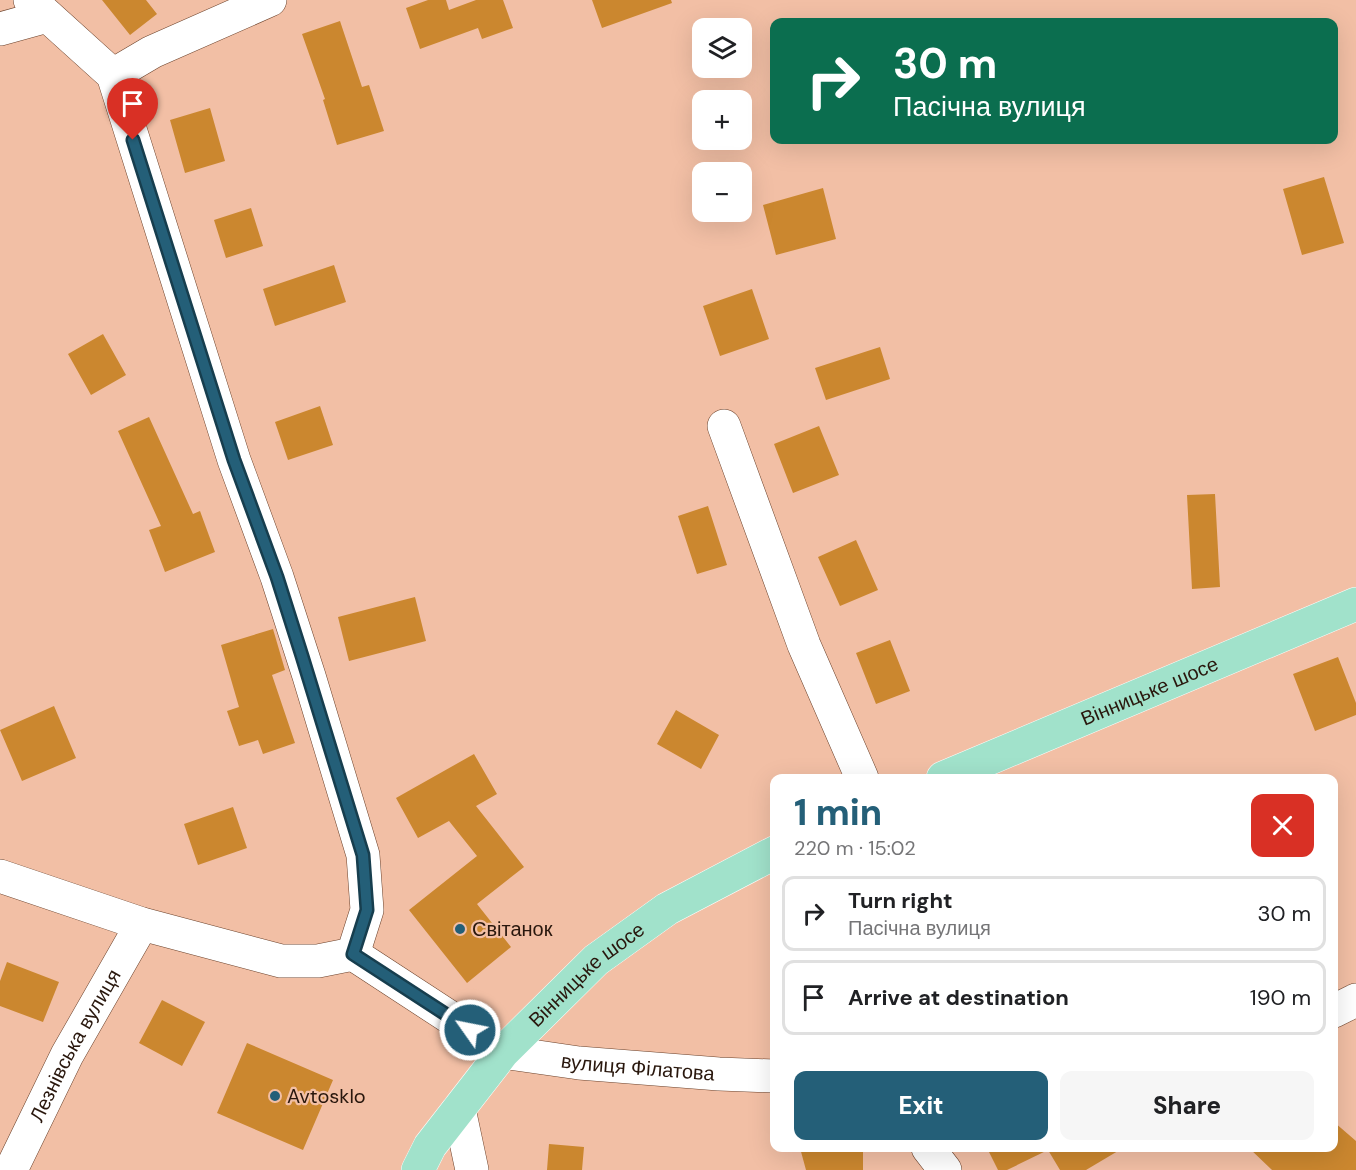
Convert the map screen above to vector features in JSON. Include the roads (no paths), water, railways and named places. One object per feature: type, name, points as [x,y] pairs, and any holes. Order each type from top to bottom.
[{"type":"main road","name":"Вінницьке шосе","points":[[952,774],[1356,604]]},
{"type":"main road","name":"Вінницьке шосе","points":[[418,1170],[430,1146],[503,1052],[596,960],[667,909],[770,855]]},
{"type":"street","points":[[113,75],[152,52],[270,0]]},
{"type":"street","points":[[0,29],[38,8],[113,75],[234,460],[277,577],[363,855],[367,910],[353,954]]},
{"type":"street","points":[[724,426],[804,645],[860,774]]},
{"type":"street","points":[[0,876],[142,924],[281,961],[318,961],[353,954],[503,1052]]},
{"type":"street","name":"Лезнівська вулиця","points":[[11,1170],[68,1055],[142,924]]},
{"type":"street","points":[[1338,1009],[1356,1000]]},
{"type":"street","name":"вулиця Філатова","points":[[503,1052],[579,1063],[770,1077]]},
{"type":"street","points":[[459,1109],[472,1170]]},
{"type":"street","points":[[931,1152],[945,1170]]},
{"type":"place","name":"Світанок","points":[[460,929]]},
{"type":"place","name":"Avtosklo","points":[[275,1096]]}]
